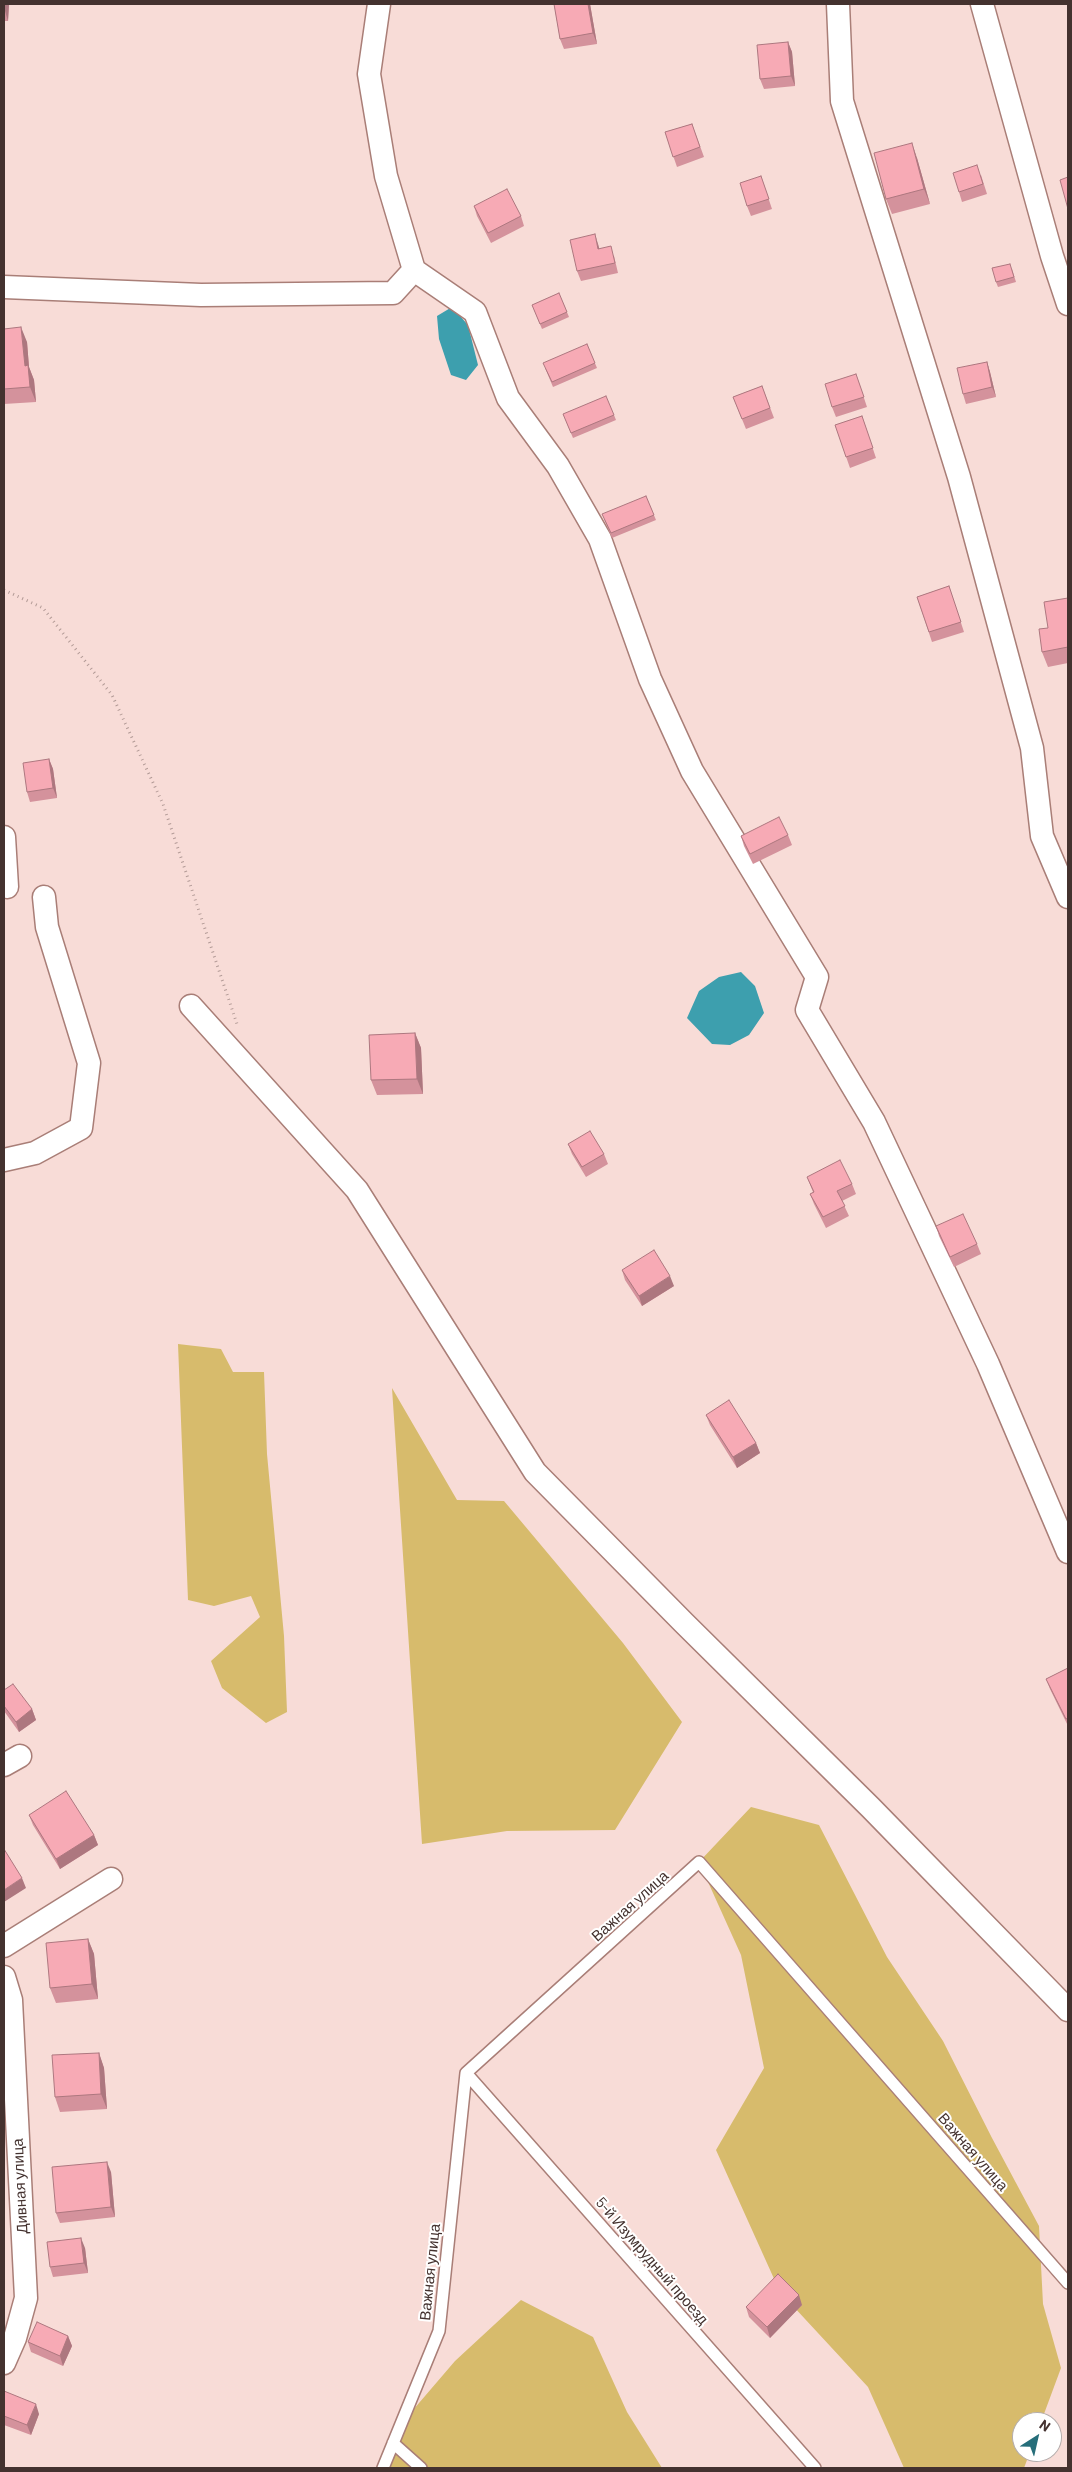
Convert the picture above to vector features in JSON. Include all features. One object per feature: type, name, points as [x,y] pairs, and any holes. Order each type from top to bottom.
[{"type":"street","points":[[379,4],[369,74],[386,176],[414,270],[475,312],[508,398],[558,466],[600,539],[650,679],[692,771],[817,977],[807,1010],[874,1122],[988,1364],[1068,1552]]},
{"type":"street","points":[[838,4],[842,101],[959,477],[1032,748],[1042,836],[1068,897]]},
{"type":"street","points":[[982,4],[1052,256],[1068,304]]},
{"type":"street","points":[[4,287],[201,295],[393,293],[414,270]]},
{"type":"street","points":[[4,837],[7,887]]},
{"type":"street","points":[[4,1160],[35,1153],[81,1128],[89,1063],[47,927],[44,897]]},
{"type":"street","points":[[191,1006],[357,1190],[535,1472],[870,1808],[1068,2010]]},
{"type":"street","points":[[4,1946],[111,1879]]},
{"type":"street","name":"Дивная улица","points":[[4,1977],[11,2000],[26,2298],[15,2338],[4,2363]]},
{"type":"lane","name":"Важная улица","points":[[383,2468],[439,2331],[466,2073],[699,1862],[1068,2283]]},
{"type":"lane","name":"5-й Изумрудный проезд","points":[[466,2073],[815,2468]]},
{"type":"lane","points":[[393,2443],[421,2468]]},
{"type":"path","points":[[4,590],[43,608],[112,695],[163,804],[240,1032]]},
{"type":"shaded area","points":[[178,1344],[221,1349],[233,1372],[264,1372],[267,1454],[284,1636],[287,1712],[266,1723],[222,1688],[211,1661],[260,1617],[251,1596],[214,1606],[188,1600]]},
{"type":"shaded area","points":[[392,1388],[457,1500],[504,1501],[623,1643],[682,1722],[615,1830],[507,1831],[422,1844]]},
{"type":"shaded area","points":[[751,1807],[819,1825],[887,1957],[943,2041],[1039,2226],[1043,2304],[1061,2368],[1045,2412],[1012,2412],[1012,2462],[1026,2462],[1024,2468],[904,2468],[868,2387],[780,2292],[716,2150],[764,2068],[741,1955],[699,1862]]},
{"type":"shaded area","points":[[521,2300],[593,2337],[627,2412],[662,2468],[389,2468],[395,2431],[455,2361]]},
{"type":"water","points":[[452,307],[468,325],[478,365],[466,380],[451,375],[439,339],[437,316]]},
{"type":"water","points":[[741,972],[755,986],[764,1013],[749,1035],[730,1045],[712,1044],[687,1018],[699,991],[719,977]]},
{"type":"building","points":[[554,4],[588,4],[593,33],[560,39]]},
{"type":"building","points":[[788,42],[791,76],[760,79],[757,45]]},
{"type":"building","points":[[692,124],[700,147],[673,157],[665,132]]},
{"type":"building","points":[[912,143],[924,189],[886,199],[874,153]]},
{"type":"building","points":[[977,165],[983,184],[959,192],[953,173]]},
{"type":"building","points":[[761,176],[769,199],[747,206],[740,183]]},
{"type":"building","points":[[1068,177],[1068,209],[1060,180]]},
{"type":"building","points":[[507,189],[521,216],[488,233],[474,206]]},
{"type":"building","points":[[595,234],[598,249],[611,246],[615,263],[577,271],[570,240]]},
{"type":"building","points":[[1010,264],[1014,277],[996,282],[992,268]]},
{"type":"building","points":[[559,293],[567,312],[540,324],[532,305]]},
{"type":"building","points":[[21,327],[25,366],[28,365],[30,387],[4,389],[4,329]]},
{"type":"building","points":[[587,344],[595,363],[552,382],[543,363]]},
{"type":"building","points":[[987,362],[992,387],[963,394],[957,368]]},
{"type":"building","points":[[856,374],[864,397],[832,407],[825,384]]},
{"type":"building","points":[[762,386],[770,408],[742,419],[733,397]]},
{"type":"building","points":[[606,396],[614,415],[571,433],[563,414]]},
{"type":"building","points":[[862,416],[873,448],[846,457],[835,425]]},
{"type":"building","points":[[646,496],[654,515],[611,533],[602,514]]},
{"type":"building","points":[[949,586],[961,622],[929,632],[917,597]]},
{"type":"building","points":[[1068,598],[1068,647],[1042,652],[1039,629],[1048,628],[1044,602]]},
{"type":"building","points":[[49,759],[53,788],[27,792],[23,763]]},
{"type":"building","points":[[779,817],[788,835],[750,854],[741,836]]},
{"type":"building","points":[[415,1033],[417,1079],[371,1080],[369,1035]]},
{"type":"building","points":[[590,1131],[604,1154],[582,1167],[568,1144]]},
{"type":"building","points":[[840,1160],[852,1184],[837,1191],[845,1206],[823,1217],[810,1194],[814,1192],[807,1177]]},
{"type":"building","points":[[963,1214],[977,1244],[950,1257],[936,1226]]},
{"type":"building","points":[[654,1250],[670,1276],[639,1296],[622,1270]]},
{"type":"building","points":[[729,1400],[756,1443],[733,1457],[706,1415]]},
{"type":"building","points":[[1068,1668],[1068,1718],[1066,1719],[1046,1679]]},
{"type":"building","points":[[13,1684],[32,1709],[16,1722],[4,1706],[4,1690]]},
{"type":"building","points":[[66,1791],[94,1835],[56,1859],[29,1815]]},
{"type":"building","points":[[4,1849],[22,1878],[4,1890]]},
{"type":"building","points":[[88,1939],[92,1984],[50,1988],[46,1943]]},
{"type":"building","points":[[99,2053],[101,2094],[55,2097],[52,2055]]},
{"type":"building","points":[[107,2162],[111,2207],[56,2213],[52,2167]]},
{"type":"building","points":[[81,2238],[84,2263],[50,2267],[47,2242]]},
{"type":"building","points":[[778,2274],[799,2295],[767,2327],[746,2307]]},
{"type":"building","points":[[37,2322],[68,2336],[60,2356],[28,2342]]},
{"type":"building","points":[[4,2391],[36,2404],[27,2425],[4,2416]]}]
